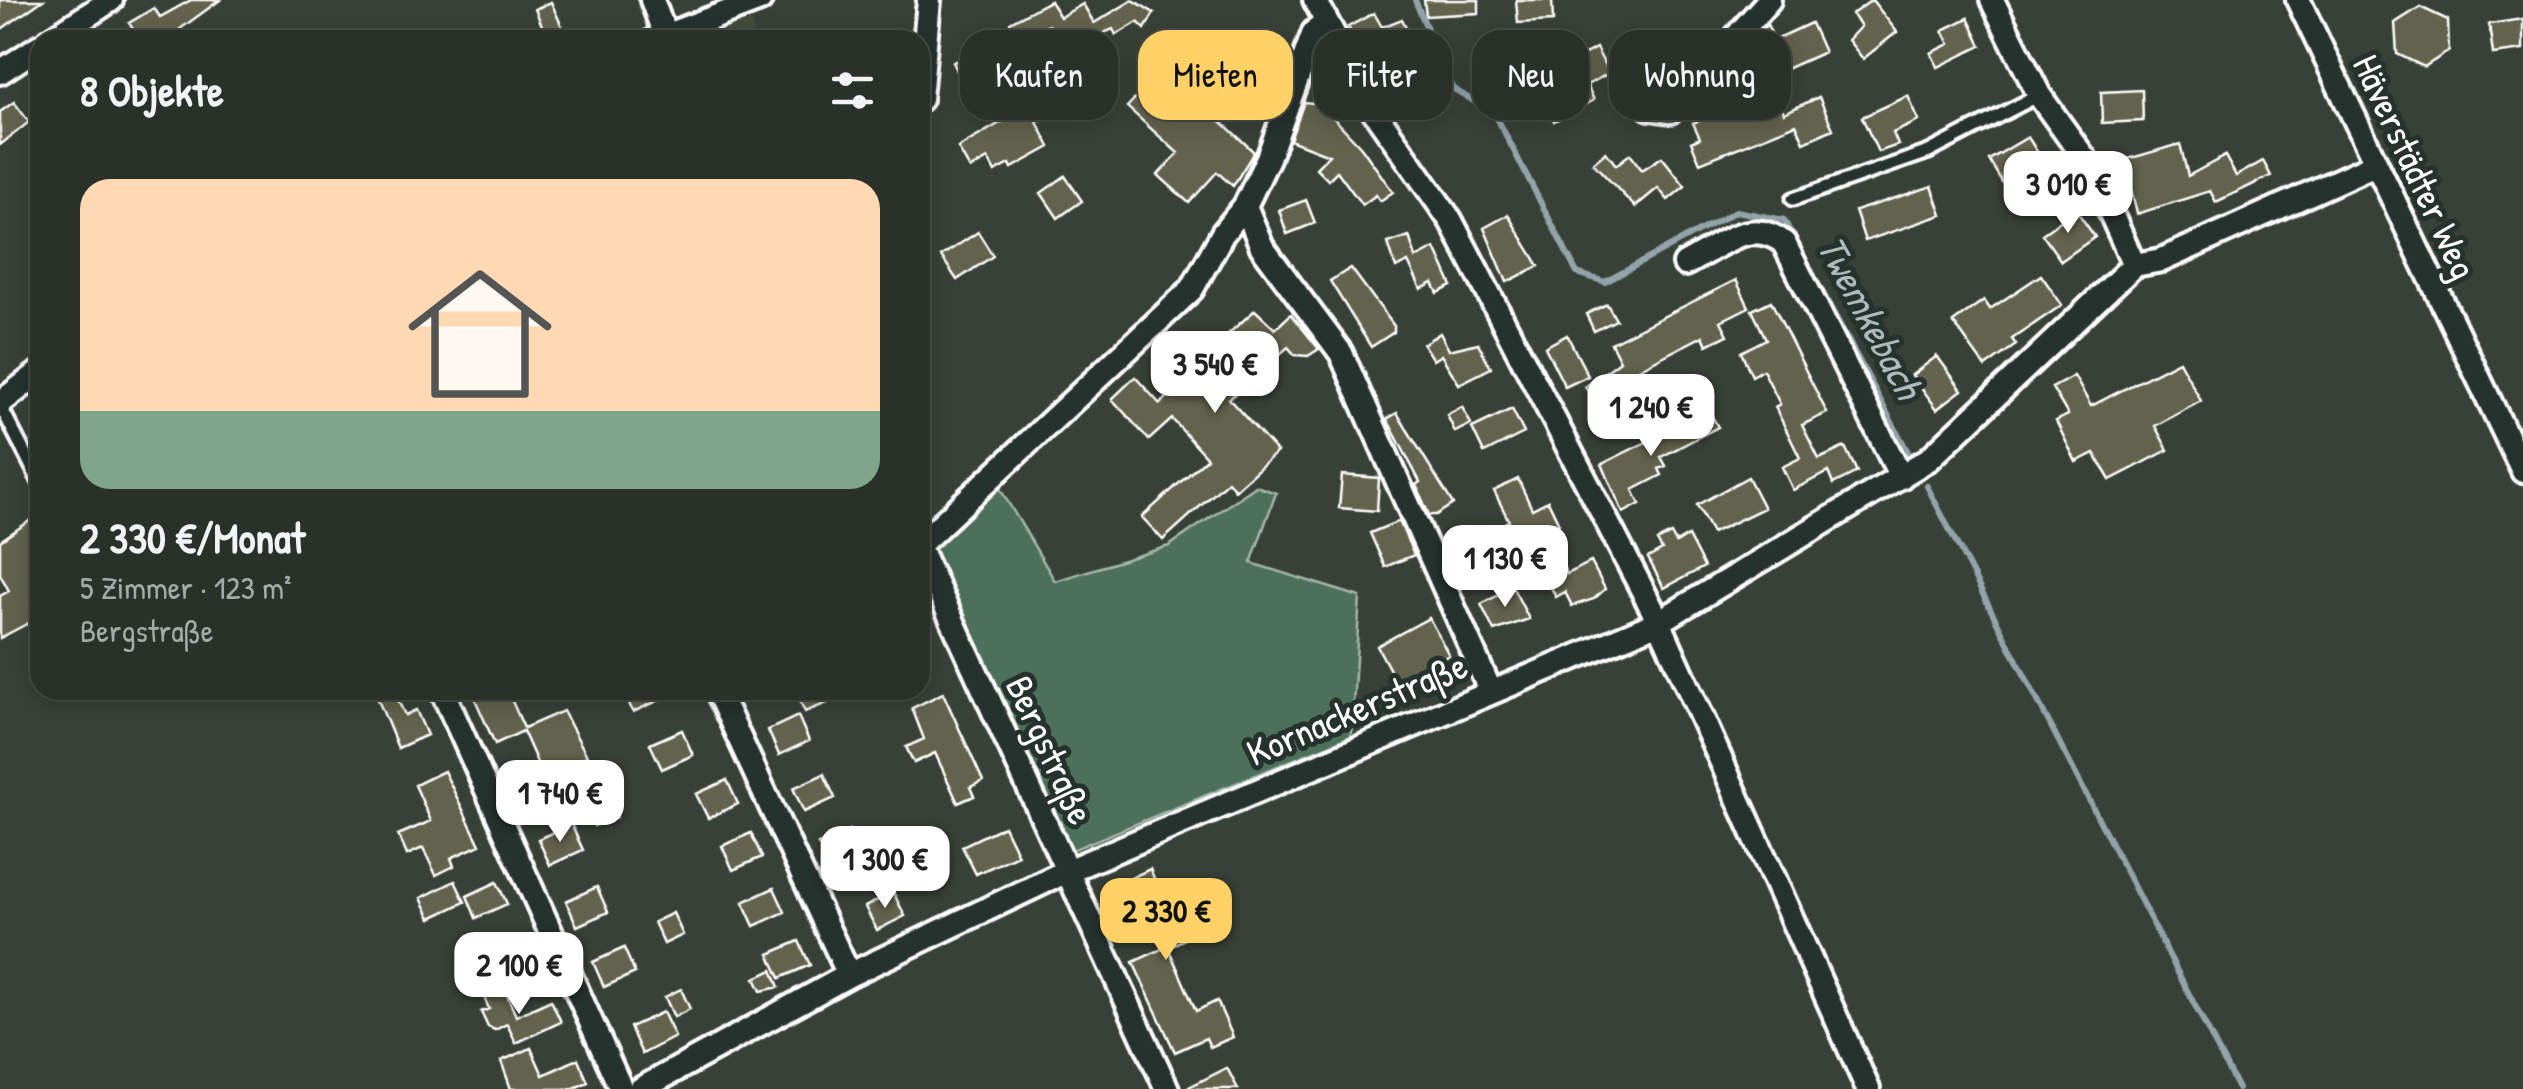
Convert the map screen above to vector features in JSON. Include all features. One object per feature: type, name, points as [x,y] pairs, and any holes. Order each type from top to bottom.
[{"type":"street","points":[[65,30],[111,0]]},
{"type":"street","points":[[652,0],[658,30]]},
{"type":"street","points":[[680,30],[760,0]]},
{"type":"street","points":[[926,30],[929,0]]},
{"type":"street","points":[[1316,0],[1374,111],[1451,221],[1659,622],[1868,1089]]},
{"type":"street","points":[[1742,30],[1769,0]]},
{"type":"street","points":[[1992,0],[2040,96],[2090,166],[2134,265]]},
{"type":"street","name":"Häverstädter Weg","points":[[2298,0],[2373,164],[2523,471]]},
{"type":"street","points":[[930,538],[1192,289],[1223,233],[1245,206],[1268,158],[1314,32],[1326,23]]},
{"type":"street","points":[[0,72],[30,52]]},
{"type":"street","name":"Kornackerstraße","points":[[641,1089],[849,975],[1067,871],[1659,622],[1930,459],[2134,265],[2162,260],[2373,164]]},
{"type":"street","points":[[1245,206],[1262,248],[1341,352],[1490,690]]},
{"type":"street","points":[[1686,264],[1753,229],[1768,230],[1784,242],[1902,477]]},
{"type":"street","points":[[1,401],[30,379]]},
{"type":"street","name":"Bergstraße","points":[[930,569],[1167,1089]]},
{"type":"street","points":[[446,700],[621,1089]]},
{"type":"street","points":[[722,700],[849,975]]},
{"type":"lane","points":[[1794,200],[1928,152],[2040,96]]},
{"type":"lane","points":[[1,401],[30,463]]},
{"type":"shaded area","points":[[749,18],[753,30],[718,30]]},
{"type":"green space","points":[[1256,486],[1276,493],[1251,563],[1360,597],[1351,736],[1072,850],[1064,847],[933,560],[936,548],[999,487],[1055,581],[1169,546]]},
{"type":"building","points":[[0,0],[43,0],[0,30]]},
{"type":"building","points":[[191,0],[220,0],[181,30],[134,30],[129,23],[154,8],[160,17]]},
{"type":"building","points":[[1133,0],[1154,13],[1145,29],[1138,22],[1118,34],[1113,29],[1052,30],[1049,25],[1038,30],[1013,30],[1010,22],[1050,1],[1060,17],[1083,4],[1094,23]]},
{"type":"building","points":[[1424,0],[1479,0],[1479,13],[1426,16]]},
{"type":"building","points":[[1516,0],[1552,0],[1553,21],[1518,23]]},
{"type":"building","points":[[1872,0],[1897,32],[1863,59],[1848,40],[1861,26],[1852,14]]},
{"type":"building","points":[[551,2],[564,30],[538,30],[543,28],[535,9]]},
{"type":"building","points":[[2420,7],[2448,20],[2449,51],[2424,67],[2397,54],[2395,23]]},
{"type":"building","points":[[1374,13],[1382,27],[1402,19],[1408,30],[1350,30],[1348,27]]},
{"type":"building","points":[[1968,18],[1981,46],[1938,67],[1931,53],[1950,44],[1943,30]]},
{"type":"building","points":[[2523,19],[2523,50],[2493,54],[2489,24]]},
{"type":"building","points":[[1811,23],[1824,52],[1791,67],[1791,32]]},
{"type":"building","points":[[1596,48],[1609,73],[1589,84],[1589,52]]},
{"type":"building","points":[[2142,90],[2143,121],[2102,123],[2101,92]]},
{"type":"building","points":[[1138,95],[1138,117],[1127,107]]},
{"type":"building","points":[[1908,96],[1919,121],[1893,133],[1898,145],[1878,152],[1862,117]]},
{"type":"building","points":[[1819,97],[1833,129],[1804,142],[1796,124],[1700,163],[1691,142],[1700,138],[1693,123],[1791,120],[1791,110]]},
{"type":"building","points":[[14,102],[29,122],[0,145],[0,112]]},
{"type":"building","points":[[1304,102],[1312,103],[1313,120],[1336,120],[1393,192],[1380,201],[1376,195],[1362,205],[1337,171],[1328,180],[1316,168],[1329,155],[1290,140]]},
{"type":"building","points":[[1005,120],[1041,120],[1037,122],[1050,147],[1012,168],[1010,164],[995,172],[988,159],[970,169],[958,148]]},
{"type":"building","points":[[1141,120],[1220,120],[1254,152],[1233,186],[1217,172],[1189,203],[1158,175],[1178,153]]},
{"type":"building","points":[[2028,137],[2057,184],[2043,192],[2028,167],[2002,182],[1989,160]]},
{"type":"building","points":[[2180,144],[2188,176],[2225,156],[2236,176],[2263,161],[2271,176],[2216,202],[2210,191],[2137,214],[2124,160]]},
{"type":"building","points":[[1606,152],[1616,165],[1630,154],[1642,170],[1662,157],[1685,186],[1668,200],[1658,188],[1635,207],[1593,163]]},
{"type":"building","points":[[1065,176],[1082,201],[1058,218],[1041,193]]},
{"type":"building","points":[[1932,186],[1942,215],[1865,241],[1855,211]]},
{"type":"building","points":[[1306,200],[1315,223],[1287,234],[1279,210]]},
{"type":"building","points":[[2076,210],[2095,237],[2061,261],[2042,234]]},
{"type":"building","points":[[1508,215],[1539,266],[1507,282],[1484,228]]},
{"type":"building","points":[[978,232],[993,256],[957,280],[941,256]]},
{"type":"building","points":[[1409,236],[1416,258],[1435,248],[1452,286],[1438,293],[1433,283],[1421,289],[1408,262],[1396,268],[1388,243]]},
{"type":"building","points":[[1351,268],[1394,326],[1394,332],[1371,347],[1330,281]]},
{"type":"building","points":[[2041,275],[2062,305],[2012,339],[2016,345],[1985,367],[1953,322],[1984,300],[1990,309]]},
{"type":"building","points":[[1736,280],[1749,307],[1721,321],[1728,335],[1707,345],[1703,336],[1590,394],[1585,387],[1620,361],[1611,343]]},
{"type":"building","points":[[1771,301],[1827,413],[1802,425],[1819,459],[1845,447],[1857,472],[1833,484],[1828,472],[1793,490],[1782,467],[1800,458],[1775,407],[1780,404],[1763,370],[1752,376],[1741,352],[1766,339],[1752,310]]},
{"type":"building","points":[[1607,304],[1616,320],[1594,331],[1586,314]]},
{"type":"building","points":[[1255,310],[1275,329],[1291,314],[1319,349],[1308,356],[1295,355],[1288,347],[1229,399],[1277,452],[1235,490],[1228,481],[1163,540],[1142,517],[1207,458],[1172,419],[1149,440],[1112,399],[1135,377],[1160,404],[1231,340],[1227,335]]},
{"type":"building","points":[[1440,333],[1449,350],[1478,343],[1491,368],[1459,384],[1441,355],[1433,360],[1423,344]]},
{"type":"building","points":[[1567,335],[1588,376],[1565,387],[1545,347]]},
{"type":"building","points":[[1937,356],[1962,390],[1937,409],[1912,375]]},
{"type":"building","points":[[2179,361],[2201,401],[2155,426],[2168,450],[2110,480],[2094,453],[2076,462],[2056,421],[2068,415],[2052,388],[2074,376],[2091,406]]},
{"type":"building","points":[[1462,407],[1471,424],[1455,432],[1447,415]]},
{"type":"building","points":[[1512,409],[1524,433],[1484,453],[1472,428]]},
{"type":"building","points":[[1709,411],[1718,427],[1661,457],[1666,466],[1659,469],[1662,475],[1633,490],[1640,504],[1623,513],[1602,464]]},
{"type":"building","points":[[1397,413],[1453,504],[1436,515],[1429,515],[1416,485],[1420,482],[1387,419]]},
{"type":"building","points":[[1342,475],[1379,478],[1377,511],[1339,508]]},
{"type":"building","points":[[1748,477],[1764,508],[1712,533],[1697,505]]},
{"type":"building","points":[[1518,479],[1532,509],[1548,501],[1559,524],[1544,531],[1567,574],[1591,562],[1605,589],[1594,599],[1572,606],[1565,592],[1556,597],[1531,548],[1519,554],[1515,546],[1495,556],[1484,533],[1509,521],[1494,491]]},
{"type":"building","points":[[30,521],[30,622],[0,638],[0,596],[9,591],[0,574],[0,541]]},
{"type":"building","points":[[1399,521],[1414,555],[1385,567],[1370,533]]},
{"type":"building","points":[[1671,534],[1676,543],[1688,536],[1704,567],[1664,588],[1648,558],[1662,550],[1657,541]]},
{"type":"building","points":[[1513,588],[1529,619],[1494,631],[1481,604]]},
{"type":"building","points":[[1429,618],[1449,655],[1397,683],[1377,646]]},
{"type":"building","points":[[943,693],[983,781],[970,787],[974,796],[958,803],[935,753],[914,763],[906,747],[924,739],[912,708]]},
{"type":"building","points":[[378,700],[398,700],[405,715],[416,710],[427,735],[398,748]]},
{"type":"building","points":[[475,700],[511,700],[524,728],[563,711],[587,756],[549,774],[558,794],[523,805],[511,780],[539,767],[523,731],[495,744]]},
{"type":"building","points":[[628,700],[660,700],[633,712]]},
{"type":"building","points":[[800,700],[826,700],[827,703],[805,712]]},
{"type":"building","points":[[798,716],[809,741],[779,755],[768,730]]},
{"type":"building","points":[[682,730],[693,755],[662,769],[650,744]]},
{"type":"building","points":[[444,771],[480,845],[451,858],[454,866],[436,875],[423,848],[407,855],[398,835],[431,821],[415,785]]},
{"type":"building","points":[[824,774],[835,798],[804,812],[793,788]]},
{"type":"building","points":[[727,780],[738,804],[708,818],[696,794]]},
{"type":"building","points":[[608,798],[616,817],[594,826],[586,808]]},
{"type":"building","points":[[571,824],[583,850],[550,865],[538,839]]},
{"type":"building","points":[[1004,826],[1018,855],[976,874],[962,846]]},
{"type":"building","points":[[849,830],[862,858],[831,872],[818,844]]},
{"type":"building","points":[[751,833],[762,857],[733,870],[722,846]]},
{"type":"building","points":[[1150,869],[1161,894],[1172,889],[1193,935],[1168,947],[1196,1011],[1217,1001],[1233,1037],[1210,1047],[1206,1038],[1175,1052],[1133,962],[1162,949],[1144,911],[1116,924],[1101,892]]},
{"type":"building","points":[[455,881],[465,902],[431,918],[421,898]]},
{"type":"building","points":[[497,882],[507,904],[476,918],[467,896]]},
{"type":"building","points":[[597,887],[608,912],[577,926],[566,901]]},
{"type":"building","points":[[774,888],[785,912],[754,926],[743,902]]},
{"type":"building","points":[[893,892],[905,916],[877,930],[865,907]]},
{"type":"building","points":[[673,913],[683,935],[664,944],[654,922]]},
{"type":"building","points":[[482,940],[490,957],[524,941],[534,963],[491,987],[481,965],[472,969],[462,950]]},
{"type":"building","points":[[799,941],[810,965],[780,978],[769,954]]},
{"type":"building","points":[[624,948],[635,973],[604,987],[593,962]]},
{"type":"building","points":[[772,970],[779,987],[761,991],[755,978]]},
{"type":"building","points":[[504,988],[516,1016],[551,1000],[561,1022],[516,1043],[507,1024],[495,1030],[488,1027],[481,1012],[489,1009],[484,997]]},
{"type":"building","points":[[681,989],[690,1009],[674,1017],[665,997]]},
{"type":"building","points":[[663,1012],[675,1037],[642,1054],[630,1027]]},
{"type":"building","points":[[531,1048],[543,1075],[578,1059],[588,1082],[572,1089],[511,1089],[501,1061]]},
{"type":"building","points":[[1227,1068],[1238,1089],[1185,1089]]},
{"type":"waterway","name":"Twemkebach","points":[[1415,0],[1452,88],[1495,114],[1577,273],[1605,282],[1736,211],[1784,220],[1909,454]]},
{"type":"waterway","name":"Twemkebach","points":[[1927,486],[2238,1089]]}]
